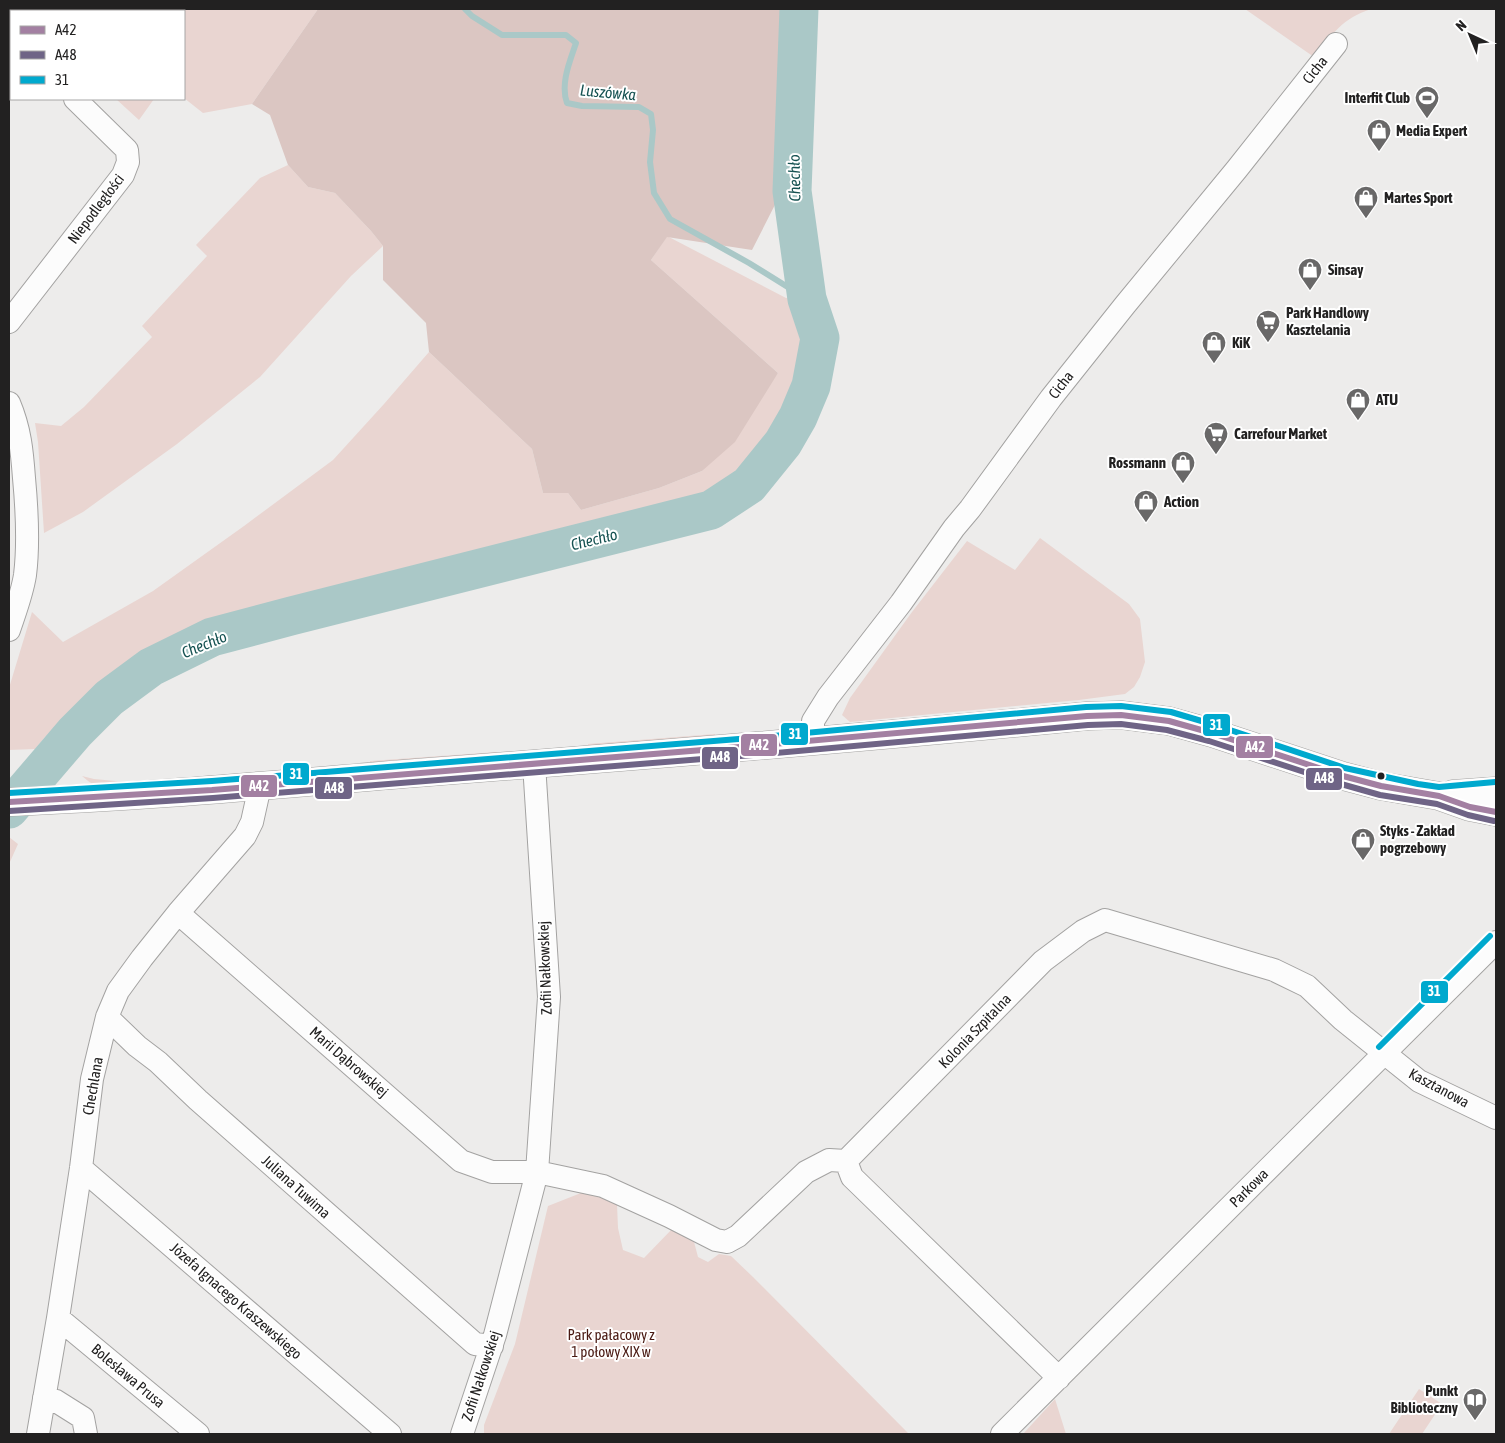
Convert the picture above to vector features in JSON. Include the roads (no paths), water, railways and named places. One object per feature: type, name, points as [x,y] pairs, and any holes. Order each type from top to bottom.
[{"type":"street","name":"Cicha","points":[[813,741],[813,721],[828,697],[901,603],[954,528],[1051,398],[1336,44]]},
{"type":"street","name":"Niepodległości","points":[[9,322],[123,175],[128,162],[127,150],[76,100]]},
{"type":"street","points":[[9,403],[21,438],[27,541],[21,594],[9,630]]},
{"type":"street","points":[[9,802],[68,800],[260,786],[813,741],[1087,716],[1130,716],[1169,721],[1212,733],[1342,776],[1380,786],[1439,796],[1470,807],[1496,812]]},
{"type":"street","name":"Zofii Nałkowskiej","points":[[462,1434],[492,1346],[537,1172],[549,997],[534,764]]},
{"type":"street","name":"Chechlana","points":[[38,1434],[81,1168],[92,1079],[108,1017],[118,992],[142,958],[178,913],[245,836],[252,822],[260,786]]},
{"type":"street","points":[[1439,796],[1496,790]]},
{"type":"street","name":"Marii Dąbrowskiej","points":[[178,913],[461,1161],[492,1172],[537,1172]]},
{"type":"street","name":"Kolonia Szpitalna","points":[[846,1161],[1043,961],[1083,931],[1105,920],[1283,974],[1307,986],[1343,1020],[1384,1053]]},
{"type":"street","name":"Parkowa","points":[[1002,1434],[1496,942]]},
{"type":"street","name":"Juliana Tuwima","points":[[108,1017],[137,1046],[158,1062],[198,1100],[474,1344],[492,1346]]},
{"type":"street","name":"Kasztanowa","points":[[1384,1053],[1419,1081],[1496,1118]]},
{"type":"street","points":[[537,1172],[603,1186],[716,1240],[727,1242],[738,1236],[806,1172],[829,1160],[846,1161],[852,1177],[1058,1378]]},
{"type":"street","name":"Józefa Ignacego Kraszewskiego","points":[[81,1168],[390,1434]]},
{"type":"street","name":"Bolesława Prusa","points":[[58,1318],[198,1434]]},
{"type":"street","points":[[44,1398],[56,1401],[83,1418],[86,1434]]},
{"type":"waterway","name":"Luszówka","points":[[465,9],[472,16],[502,35],[566,35],[576,43],[565,80],[567,103],[582,106],[639,107],[651,114],[653,130],[650,162],[654,193],[670,219],[749,263],[807,299]]},
{"type":"waterway","name":"Chechło","points":[[9,809],[75,732],[109,698],[151,667],[212,637],[711,510],[749,485],[783,443],[798,417],[811,386],[820,338],[807,299],[792,191],[799,9]]},
{"type":"waterway","points":[[64,722],[75,732]]},
{"type":"waterway","points":[[43,745],[55,756]]},
{"type":"place","name":"Interfit Club","points":[[1427,119]]},
{"type":"place","name":"Media Expert","points":[[1379,152]]},
{"type":"place","name":"Martes Sport","points":[[1366,219]]},
{"type":"place","name":"Sinsay","points":[[1310,291]]},
{"type":"place","name":"Park Handlowy Kasztelania","points":[[1268,343]]},
{"type":"place","name":"KiK","points":[[1214,364]]},
{"type":"place","name":"ATU","points":[[1358,421]]},
{"type":"place","name":"Carrefour Market","points":[[1216,455]]},
{"type":"place","name":"Rossmann","points":[[1183,484]]},
{"type":"place","name":"Action","points":[[1146,523]]},
{"type":"place","name":"Styks - Zakład pogrzebowy","points":[[1363,861]]},
{"type":"place","name":"Punkt Biblioteczny","points":[[1475,1421]]},
{"type":"park label","name":"Park pałacowy z 1 połowy XIX w","points":[[611,1344]]}]
